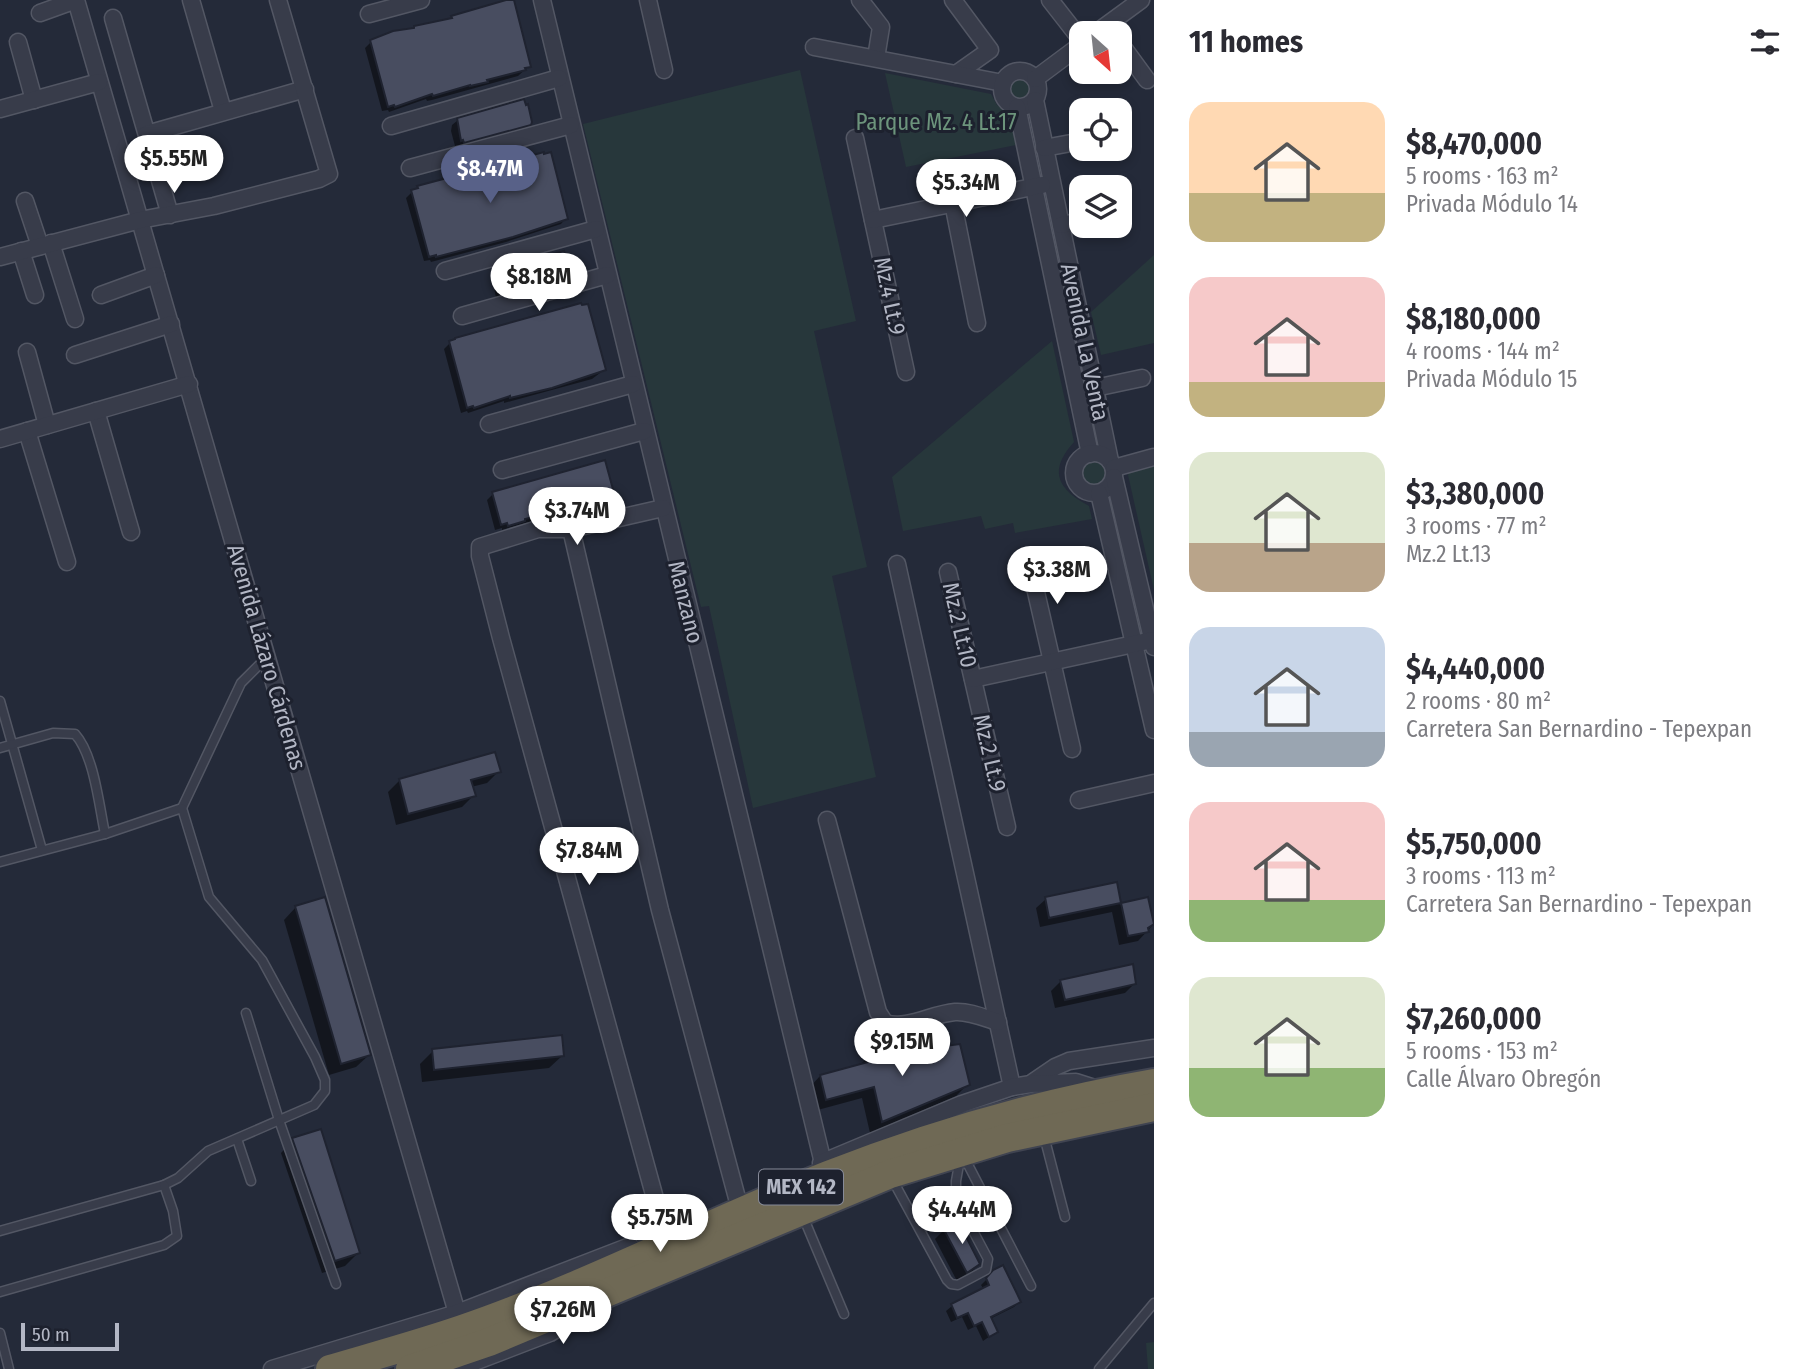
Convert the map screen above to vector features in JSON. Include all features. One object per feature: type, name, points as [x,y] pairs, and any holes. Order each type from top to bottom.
[{"type":"highway","name":"MEX 142","points":[[330,1369],[473,1325],[569,1287],[841,1170],[960,1129],[1106,1091],[1154,1083]]},
{"type":"highway","name":"MEX 142","points":[[410,1369],[493,1356],[647,1275],[890,1174],[1042,1130],[1154,1107]]},
{"type":"street","points":[[40,13],[76,0]]},
{"type":"street","name":"Avenida Lázaro Cárdenas","points":[[76,0],[457,1313]]},
{"type":"street","points":[[191,0],[223,111]]},
{"type":"street","points":[[1,252],[20,251],[140,220],[214,206],[329,174],[278,0]]},
{"type":"street","points":[[369,14],[422,0]]},
{"type":"street","name":"Manzano","points":[[542,0],[823,1163]]},
{"type":"street","points":[[648,0],[664,70]]},
{"type":"street","points":[[860,0],[881,27],[876,58]]},
{"type":"street","points":[[953,0],[990,50],[956,74]]},
{"type":"street","points":[[1050,0],[1069,25]]},
{"type":"street","points":[[1117,21],[1141,0]]},
{"type":"street","points":[[113,18],[170,215]]},
{"type":"street","points":[[18,42],[34,100]]},
{"type":"street","points":[[814,47],[1003,83]]},
{"type":"street","points":[[1035,79],[1069,52]]},
{"type":"street","points":[[1132,59],[1147,80]]},
{"type":"street","points":[[1014,73],[1029,74],[1035,79],[1038,93],[1029,105],[1017,107],[1004,99],[1003,83],[1014,73]]},
{"type":"street","points":[[391,126],[559,78]]},
{"type":"street","points":[[0,109],[99,82]]},
{"type":"street","points":[[147,134],[305,89]]},
{"type":"street","name":"Avenida La Venta","points":[[1035,100],[1095,388],[1153,644]]},
{"type":"street","name":"Avenida La Venta","points":[[1017,107],[1090,454]]},
{"type":"street","points":[[410,168],[571,125]]},
{"type":"street","name":"Mz.4 Lt.9","points":[[855,138],[906,372]]},
{"type":"street","points":[[1044,148],[1069,143]]},
{"type":"street","points":[[873,220],[1052,183]]},
{"type":"street","points":[[25,201],[75,319]]},
{"type":"street","points":[[953,203],[978,323]]},
{"type":"street","points":[[1061,225],[1069,223]]},
{"type":"street","points":[[445,271],[596,229]]},
{"type":"street","points":[[20,251],[35,295]]},
{"type":"street","points":[[101,295],[156,275]]},
{"type":"street","points":[[461,316],[607,275]]},
{"type":"street","points":[[75,355],[170,324]]},
{"type":"street","points":[[27,352],[47,425]]},
{"type":"street","points":[[1095,388],[1142,378]]},
{"type":"street","points":[[0,438],[188,384]]},
{"type":"street","points":[[489,424],[633,384]]},
{"type":"street","points":[[96,411],[131,532]]},
{"type":"street","points":[[27,431],[67,562]]},
{"type":"street","points":[[502,470],[644,431]]},
{"type":"street","points":[[1090,454],[1101,455],[1113,469],[1108,487],[1099,493],[1081,489],[1074,478],[1075,465],[1090,454]]},
{"type":"street","points":[[1113,469],[1154,457]]},
{"type":"street","points":[[1099,493],[1154,730]]},
{"type":"street","points":[[663,508],[571,529],[538,529],[480,547],[480,556],[664,1231]]},
{"type":"street","points":[[571,529],[660,910],[737,1198]]},
{"type":"street","points":[[1028,557],[1072,749]]},
{"type":"street","points":[[898,564],[1012,1087]]},
{"type":"street","name":"Mz.2 Lt.10","points":[[948,572],[973,679]]},
{"type":"street","points":[[973,679],[1134,644],[1153,644]]},
{"type":"street","name":"Mz.2 Lt.9","points":[[973,679],[1007,827]]},
{"type":"street","points":[[1079,800],[1154,783]]},
{"type":"street","points":[[827,820],[878,1012],[885,1023],[896,1026],[956,1012],[998,1023]]},
{"type":"street","points":[[1031,1083],[1069,1061],[1154,1048]]},
{"type":"street","points":[[272,1369],[457,1313],[592,1262],[962,1104],[1012,1087],[1031,1083],[1076,1082],[1106,1091]]},
{"type":"street","points":[[456,1369],[493,1356]]},
{"type":"lane","points":[[0,1231],[163,1185],[178,1178],[208,1151],[314,1105],[325,1091],[325,1080],[262,960],[209,897],[182,808],[241,682],[267,657]]},
{"type":"lane","points":[[0,701],[42,850]]},
{"type":"lane","points":[[0,748],[53,733],[75,734],[81,741],[91,771],[105,834]]},
{"type":"lane","points":[[0,862],[105,834],[182,808]]},
{"type":"lane","points":[[246,1013],[279,1120],[336,1284]]},
{"type":"lane","points":[[1042,1130],[1065,1217]]},
{"type":"lane","points":[[237,1139],[251,1181]]},
{"type":"lane","points":[[890,1174],[947,1280],[958,1285],[986,1270],[988,1259],[956,1199],[961,1153]]},
{"type":"lane","points":[[961,1153],[1031,1286]]},
{"type":"lane","points":[[0,1292],[164,1245],[177,1236],[173,1212],[163,1185]]},
{"type":"lane","points":[[800,1212],[845,1314]]},
{"type":"lane","points":[[1099,1369],[1154,1303]]},
{"type":"lane","points":[[0,1334],[9,1369]]},
{"type":"green space","points":[[800,70],[856,321],[814,331],[867,567],[832,576],[876,777],[753,808],[709,606],[701,607],[583,124]]},
{"type":"green space","name":"Parque Mz. 4 Lt.17","points":[[885,73],[991,94],[997,105],[1009,111],[1016,145],[906,167]]},
{"type":"green space","points":[[1020,78],[1028,82],[1032,90],[1028,98],[1020,102],[1012,98],[1008,90],[1012,82]]},
{"type":"green space","points":[[1154,255],[1154,343],[1101,355],[1091,312]]},
{"type":"green space","points":[[1052,341],[1074,442],[1061,462],[1060,479],[1070,493],[1089,506],[1092,519],[1015,533],[1013,523],[985,529],[981,516],[903,531],[892,477]]},
{"type":"green space","points":[[1094,462],[1102,466],[1106,474],[1102,482],[1094,486],[1086,482],[1082,474],[1086,466]]},
{"type":"green space","points":[[1154,466],[1154,590],[1128,475],[1129,472]]},
{"type":"green space","points":[[1154,1342],[1154,1369],[1148,1369],[1146,1343]]},
{"type":"building","points":[[514,0],[531,67],[487,80],[488,82],[388,107],[370,40],[393,31],[452,18],[451,16]]},
{"type":"building","points":[[524,99],[526,105],[528,104],[531,125],[464,143],[461,141],[457,118]]},
{"type":"building","points":[[551,152],[568,219],[513,237],[429,257],[411,190],[418,188],[417,186]]},
{"type":"building","points":[[564,251],[572,274],[501,293],[497,269]]},
{"type":"building","points":[[581,303],[588,304],[606,370],[552,388],[467,408],[449,341]]},
{"type":"building","points":[[605,460],[614,493],[608,497],[508,526],[507,523],[501,525],[492,492]]},
{"type":"building","points":[[495,752],[501,772],[471,780],[476,796],[408,814],[399,779]]},
{"type":"building","points":[[1117,882],[1121,903],[1049,918],[1045,897]]},
{"type":"building","points":[[325,897],[371,1055],[341,1064],[295,906]]},
{"type":"building","points":[[1148,897],[1154,924],[1148,928],[1149,932],[1128,936],[1121,903]]},
{"type":"building","points":[[1133,964],[1136,984],[1065,1000],[1060,980]]},
{"type":"building","points":[[562,1035],[564,1056],[434,1070],[432,1049]]},
{"type":"building","points":[[960,1044],[970,1085],[882,1122],[874,1087],[826,1100],[820,1075],[868,1062],[867,1056]]},
{"type":"building","points":[[321,1129],[360,1253],[335,1261],[292,1138]]},
{"type":"building","points":[[958,1221],[980,1264],[967,1273],[943,1228]]},
{"type":"building","points":[[1003,1265],[1021,1302],[991,1317],[998,1332],[989,1337],[982,1322],[974,1326],[968,1313],[957,1318],[951,1304],[989,1285],[986,1278],[993,1270]]}]
